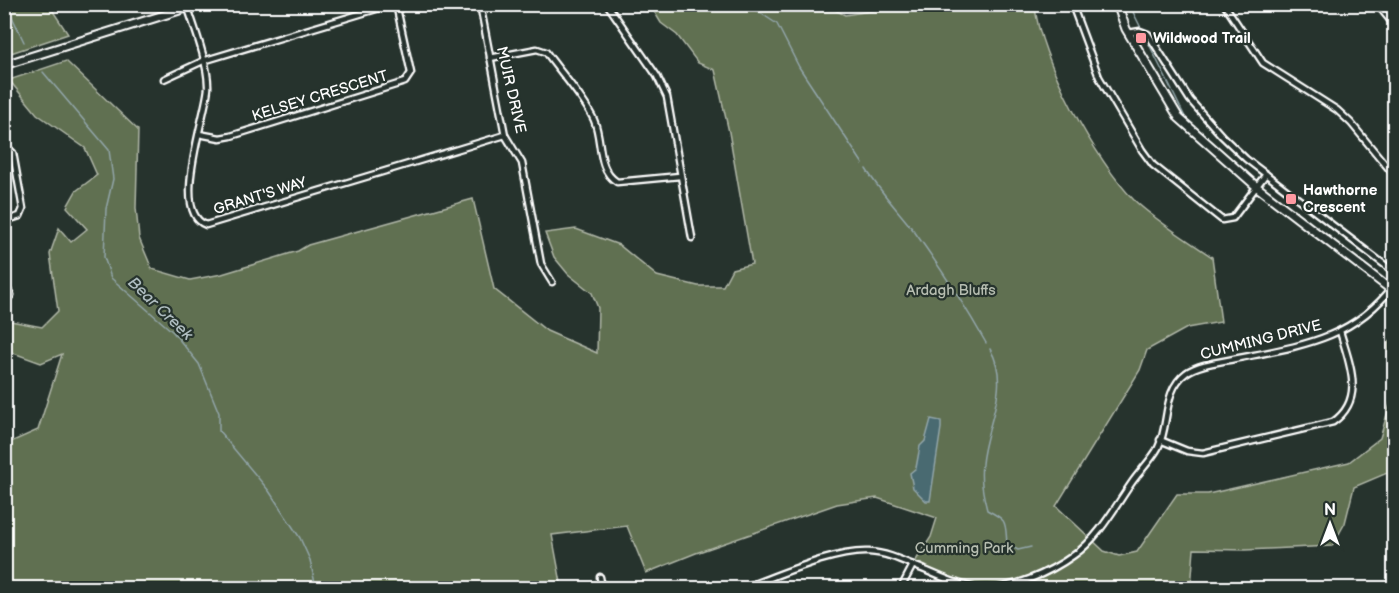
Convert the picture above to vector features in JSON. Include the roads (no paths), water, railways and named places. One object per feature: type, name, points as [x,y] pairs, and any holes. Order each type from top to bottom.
[{"type":"main road","points":[[4,64],[199,4]]},
{"type":"main road","points":[[1117,4],[1128,33],[1179,118],[1257,187],[1394,289]]},
{"type":"street","points":[[164,80],[203,61],[395,4]]},
{"type":"street","name":"KELSEY CRESCENT","points":[[199,134],[220,138],[231,136],[405,82],[411,72],[395,4]]},
{"type":"street","name":"MUIR DRIVE","points":[[480,4],[505,135],[522,163],[541,264],[552,282]]},
{"type":"street","points":[[607,4],[657,76],[667,97],[692,238]]},
{"type":"street","points":[[1079,4],[1074,10],[1091,61],[1153,165],[1222,220],[1233,218],[1266,174]]},
{"type":"street","points":[[1224,4],[1263,63],[1337,110],[1352,123],[1395,175]]},
{"type":"street","points":[[1377,4],[1395,25]]},
{"type":"street","name":"GRANT'S WAY","points":[[187,6],[208,87],[190,177],[190,194],[196,218],[206,225],[505,135]]},
{"type":"street","points":[[1128,33],[1143,31],[1148,34],[1171,75],[1201,115],[1246,159],[1395,272]]},
{"type":"street","points":[[490,58],[537,49],[546,52],[593,119],[603,166],[608,177],[617,183],[680,176]]},
{"type":"street","points":[[4,144],[13,153],[23,208],[20,216],[4,221]]},
{"type":"street","points":[[4,284],[11,295],[4,303]]},
{"type":"street","name":"CUMMING DRIVE","points":[[743,588],[850,552],[887,555],[979,588],[1014,584],[1041,574],[1075,555],[1089,541],[1157,448],[1172,392],[1187,372],[1204,366],[1292,348],[1340,331],[1356,324],[1394,289]]},
{"type":"street","points":[[1160,440],[1185,451],[1202,453],[1333,422],[1345,413],[1353,390],[1351,370],[1340,331]]},
{"type":"street","points":[[901,588],[913,565]]},
{"type":"street","points":[[600,577],[602,588]]},
{"type":"water","points":[[931,419],[941,421],[941,428],[930,501],[926,501],[913,488],[910,473],[916,468],[920,446],[925,441]]},
{"type":"waterway","name":"Bear Creek","points":[[6,4],[24,42]]},
{"type":"waterway","points":[[747,4],[777,24],[799,67],[863,164]]},
{"type":"waterway","points":[[1129,4],[1142,30]]},
{"type":"waterway","points":[[1144,34],[1187,121]]},
{"type":"waterway","name":"Bear Creek","points":[[43,72],[109,150],[113,179],[106,209],[104,257],[111,278],[173,332],[199,364],[219,413],[219,431],[269,491],[300,538],[310,560],[316,588]]},
{"type":"waterway","points":[[866,169],[933,258],[986,343]]},
{"type":"waterway","points":[[990,349],[996,363],[998,392],[982,464],[984,498],[987,510],[1004,522],[1007,544],[1018,550],[1031,547]]},
{"type":"place","name":"Wildwood Trail","points":[[1141,38]]},
{"type":"place","name":"Hawthorne Crescent","points":[[1291,199]]},
{"type":"park label","name":"Ardagh Bluffs","points":[[951,290]]},
{"type":"park label","name":"Cumming Park","points":[[964,548]]}]
